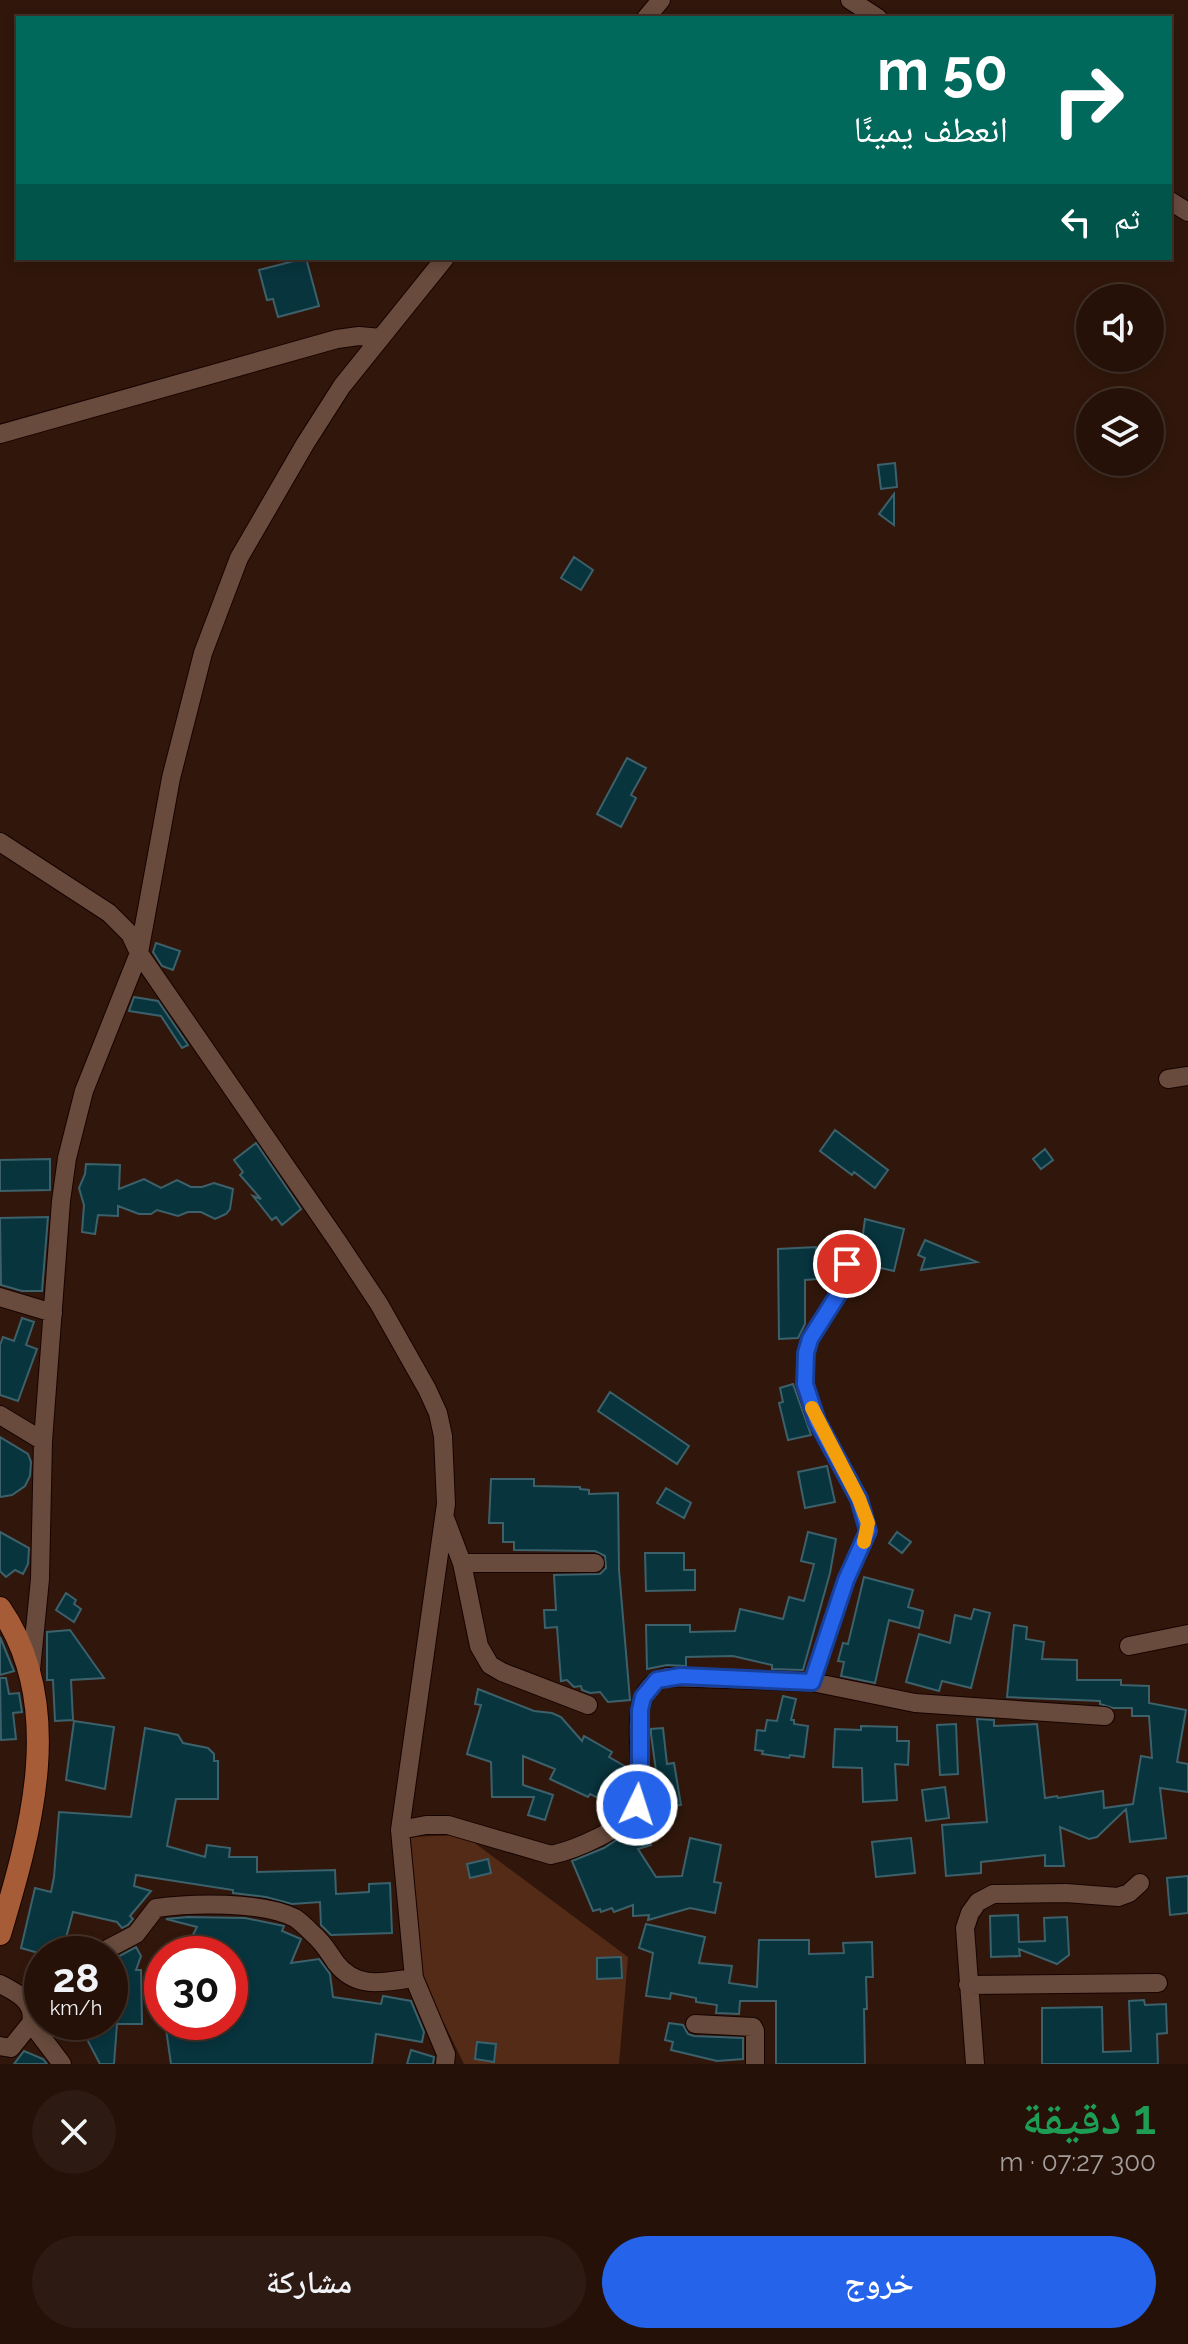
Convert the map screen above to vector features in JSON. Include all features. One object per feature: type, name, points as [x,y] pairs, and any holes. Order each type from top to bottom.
[{"type":"main road","points":[[0,1608],[12,1626],[31,1673],[39,1748],[20,1869],[0,1934]]},
{"type":"street","points":[[648,16],[661,0]]},
{"type":"street","points":[[850,0],[875,16]]},
{"type":"street","points":[[31,1673],[40,1579],[43,1441],[61,1201],[74,1125],[84,1091],[139,953],[171,778],[188,707],[217,612],[239,558],[342,386],[443,260]]},
{"type":"street","points":[[0,434],[337,339],[359,336],[381,338]]},
{"type":"street","points":[[0,842],[109,913],[130,934],[139,953],[379,1304],[427,1389],[443,1436],[445,1517],[400,1830],[414,1978],[446,2054],[445,2064]]},
{"type":"street","points":[[1168,1079],[1188,1076]]},
{"type":"street","points":[[812,1682],[846,1580],[868,1531],[859,1499],[817,1421],[805,1384],[806,1353],[810,1339],[841,1290],[847,1264]]},
{"type":"street","points":[[0,1297],[53,1313]]},
{"type":"street","points":[[0,1415],[43,1441]]},
{"type":"street","points":[[445,1517],[462,1563],[479,1646],[490,1665],[588,1705]]},
{"type":"street","points":[[462,1563],[595,1563]]},
{"type":"street","points":[[1129,1646],[1188,1634]]},
{"type":"street","points":[[400,1830],[448,1825],[542,1853],[563,1852],[617,1827],[632,1815],[640,1792],[640,1710],[643,1697],[657,1680],[681,1676],[812,1682],[915,1703],[1105,1716]]},
{"type":"street","points":[[975,2064],[965,1928],[978,1902],[993,1894],[1066,1893],[1118,1897],[1129,1893],[1140,1883]]},
{"type":"street","points":[[128,1938],[136,1934],[156,1908],[187,1903],[227,1905],[295,1918],[319,1939],[347,1976],[360,1981],[382,1982],[414,1978]]},
{"type":"street","points":[[968,1985],[1158,1983]]},
{"type":"street","points":[[0,1984],[24,1999]]},
{"type":"street","points":[[695,2024],[753,2027],[755,2064]]},
{"type":"street","points":[[6,2053],[24,2031]]},
{"type":"street","points":[[44,2040],[62,2064]]},
{"type":"shaded area","points":[[464,1835],[628,1957],[619,2064],[464,2064],[422,1978],[408,1837]]},
{"type":"building","points":[[307,260],[319,306],[278,317],[273,299],[267,300],[259,270]]},
{"type":"building","points":[[895,463],[897,487],[881,489],[878,465]]},
{"type":"building","points":[[894,494],[894,525],[879,514]]},
{"type":"building","points":[[574,557],[593,570],[581,590],[561,578]]},
{"type":"building","points":[[627,758],[646,768],[631,795],[636,798],[621,827],[597,814]]},
{"type":"building","points":[[156,943],[180,951],[173,970],[162,966],[153,952]]},
{"type":"building","points":[[134,997],[158,1001],[188,1045],[182,1048],[161,1016],[129,1011]]},
{"type":"building","points":[[835,1130],[888,1170],[875,1188],[820,1151]]},
{"type":"building","points":[[256,1143],[301,1209],[282,1225],[276,1217],[272,1220],[253,1196],[261,1199],[240,1175],[243,1172],[234,1160]]},
{"type":"building","points":[[1045,1149],[1053,1160],[1041,1169],[1033,1159]]},
{"type":"building","points":[[50,1159],[50,1190],[0,1191],[0,1160]]},
{"type":"building","points":[[86,1164],[120,1165],[119,1189],[144,1179],[161,1188],[177,1180],[191,1187],[214,1183],[233,1189],[230,1209],[215,1219],[201,1212],[178,1216],[157,1210],[151,1214],[139,1214],[118,1206],[118,1216],[98,1215],[95,1234],[82,1232],[84,1205],[79,1188]]},
{"type":"building","points":[[48,1217],[42,1291],[22,1291],[1,1285],[0,1218]]},
{"type":"building","points":[[865,1219],[904,1229],[894,1271],[872,1266],[873,1259],[860,1256]]},
{"type":"building","points":[[925,1240],[977,1262],[921,1270],[925,1258],[918,1255]]},
{"type":"building","points":[[816,1247],[817,1279],[805,1280],[805,1324],[798,1338],[779,1339],[778,1249]]},
{"type":"building","points":[[22,1318],[34,1322],[26,1345],[37,1349],[18,1401],[0,1395],[0,1345],[3,1337],[14,1341]]},
{"type":"building","points":[[793,1384],[811,1435],[788,1440],[779,1403],[783,1402],[780,1388]]},
{"type":"building","points":[[610,1392],[689,1446],[677,1464],[598,1411]]},
{"type":"building","points":[[0,1437],[28,1454],[31,1462],[30,1476],[25,1486],[12,1495],[0,1497]]},
{"type":"building","points":[[827,1466],[835,1502],[805,1508],[798,1472]]},
{"type":"building","points":[[491,1479],[534,1479],[534,1486],[580,1487],[589,1490],[589,1494],[618,1493],[619,1570],[630,1700],[608,1702],[600,1692],[590,1693],[582,1690],[581,1686],[574,1687],[567,1680],[561,1681],[557,1627],[545,1628],[544,1610],[556,1610],[554,1575],[600,1574],[606,1568],[605,1556],[595,1551],[514,1550],[514,1542],[503,1542],[503,1523],[489,1523]]},
{"type":"building","points":[[666,1488],[691,1503],[684,1518],[657,1503]]},
{"type":"building","points":[[0,1532],[29,1548],[28,1564],[23,1574],[15,1570],[6,1577],[0,1571]]},
{"type":"building","points":[[808,1532],[836,1539],[830,1573],[803,1670],[772,1669],[772,1665],[733,1656],[686,1657],[686,1666],[667,1665],[647,1669],[646,1625],[690,1625],[690,1632],[735,1631],[740,1609],[783,1619],[789,1597],[804,1601],[814,1564],[801,1561]]},
{"type":"building","points":[[897,1532],[911,1542],[902,1553],[889,1543]]},
{"type":"building","points":[[645,1553],[684,1553],[684,1570],[695,1570],[695,1590],[646,1591]]},
{"type":"building","points":[[864,1577],[913,1590],[908,1607],[923,1611],[919,1628],[889,1620],[875,1683],[841,1676],[844,1662],[838,1661],[843,1643],[848,1644]]},
{"type":"building","points":[[66,1593],[76,1600],[74,1604],[81,1609],[74,1622],[56,1610]]},
{"type":"building","points":[[974,1609],[990,1613],[971,1688],[942,1681],[939,1691],[906,1682],[919,1634],[950,1643],[955,1615],[971,1619]]},
{"type":"building","points":[[1014,1625],[1027,1627],[1026,1639],[1044,1642],[1042,1659],[1077,1660],[1077,1680],[1121,1680],[1121,1685],[1149,1686],[1149,1703],[1186,1710],[1177,1762],[1188,1764],[1188,1792],[1160,1788],[1166,1838],[1130,1842],[1126,1809],[1097,1837],[1089,1839],[1060,1827],[1064,1866],[1045,1866],[1045,1855],[981,1862],[981,1873],[946,1876],[942,1825],[987,1822],[977,1719],[994,1720],[994,1726],[1037,1724],[1045,1798],[1103,1791],[1104,1808],[1133,1804],[1141,1756],[1152,1758],[1149,1716],[1132,1716],[1132,1708],[1113,1708],[1100,1704],[1100,1701],[1007,1697]]},
{"type":"building","points":[[70,1630],[104,1678],[71,1680],[73,1720],[55,1721],[53,1680],[47,1680],[47,1632]]},
{"type":"building","points":[[0,1637],[14,1671],[0,1675]]},
{"type":"building","points":[[0,1678],[6,1678],[9,1694],[19,1693],[22,1712],[13,1713],[16,1739],[1,1740]]},
{"type":"building","points":[[478,1689],[534,1711],[561,1717],[582,1741],[584,1736],[612,1752],[609,1757],[628,1768],[625,1800],[622,1799],[618,1807],[590,1794],[588,1797],[550,1779],[555,1769],[523,1756],[523,1785],[553,1795],[545,1820],[528,1815],[534,1797],[492,1797],[491,1762],[467,1754],[481,1705],[475,1704]]},
{"type":"building","points":[[783,1696],[796,1699],[791,1720],[794,1724],[808,1726],[804,1757],[790,1755],[789,1758],[755,1750],[757,1730],[765,1731],[767,1720],[777,1721]]},
{"type":"building","points":[[74,1721],[114,1727],[105,1789],[66,1780]]},
{"type":"building","points":[[956,1724],[958,1774],[940,1775],[937,1725]]},
{"type":"building","points":[[861,1726],[897,1727],[897,1741],[909,1741],[908,1765],[895,1764],[897,1800],[863,1802],[862,1768],[833,1767],[835,1729],[861,1730]]},
{"type":"building","points":[[145,1728],[178,1735],[183,1743],[208,1748],[214,1754],[214,1761],[218,1761],[218,1799],[176,1799],[167,1846],[205,1857],[207,1845],[230,1848],[229,1857],[257,1857],[257,1872],[335,1870],[336,1894],[369,1892],[369,1884],[390,1883],[392,1933],[331,1935],[321,1925],[320,1902],[292,1904],[233,1893],[233,1890],[136,1875],[134,1886],[151,1891],[130,1916],[133,1919],[128,1925],[122,1928],[117,1922],[73,1912],[67,1936],[24,1936],[24,1949],[21,1948],[35,1888],[51,1892],[59,1812],[131,1817]]},
{"type":"building","points":[[663,1728],[667,1764],[674,1763],[681,1805],[661,1808],[651,1729]]},
{"type":"building","points":[[945,1787],[949,1818],[926,1821],[922,1790]]},
{"type":"building","points":[[645,1825],[651,1845],[638,1849],[656,1877],[682,1876],[690,1838],[721,1845],[714,1882],[721,1883],[715,1913],[690,1908],[648,1920],[649,1915],[633,1916],[633,1905],[614,1912],[612,1908],[593,1911],[572,1861],[604,1848],[634,1828]]},
{"type":"building","points":[[911,1838],[915,1873],[876,1877],[872,1842]]},
{"type":"building","points":[[488,1859],[491,1873],[470,1878],[467,1864]]},
{"type":"building","points":[[1188,1876],[1188,1913],[1170,1915],[1167,1878]]},
{"type":"building","points":[[1018,1915],[1019,1942],[1045,1941],[1044,1918],[1067,1917],[1069,1955],[1057,1964],[1019,1949],[1020,1956],[991,1957],[990,1916]]},
{"type":"building","points":[[245,1918],[284,1926],[282,1931],[301,1939],[291,1963],[319,1959],[330,1974],[333,1997],[381,2004],[383,1996],[411,2001],[424,2032],[422,2042],[376,2034],[372,2064],[171,2064],[168,2040],[248,2040],[248,1936],[192,1936],[197,1927],[166,1919]]},
{"type":"building","points":[[646,1924],[705,1937],[699,1963],[732,1966],[729,1983],[757,1987],[759,1940],[809,1940],[809,1954],[844,1953],[843,1943],[872,1942],[873,1977],[866,1977],[867,2009],[864,2009],[865,2064],[776,2064],[776,2001],[740,2001],[739,2014],[716,2013],[717,2005],[671,1993],[670,1999],[646,1996],[653,1953],[639,1948]]},
{"type":"building","points":[[136,1947],[141,1956],[136,1970],[141,1970],[142,2024],[128,2024],[128,1951]]},
{"type":"building","points":[[621,1957],[622,1978],[597,1979],[597,1958]]},
{"type":"building","points":[[1144,2000],[1145,2005],[1166,2004],[1167,2033],[1157,2034],[1158,2064],[1042,2064],[1042,2008],[1102,2007],[1103,2052],[1131,2051],[1129,2001]]},
{"type":"building","points":[[669,2023],[683,2025],[688,2034],[694,2036],[743,2038],[743,2059],[717,2061],[671,2050],[673,2042],[665,2040]]},
{"type":"building","points":[[87,2040],[116,2040],[114,2064],[100,2064]]},
{"type":"building","points":[[477,2042],[496,2044],[494,2062],[475,2059]]},
{"type":"building","points":[[411,2050],[434,2057],[433,2064],[407,2064]]},
{"type":"building","points":[[24,2051],[43,2059],[47,2064],[14,2064]]},
{"type":"slow traffic","points":[[812,1408],[859,1499],[868,1523],[864,1542]]},
{"type":"route","points":[[637,1805],[640,1792],[640,1710],[643,1697],[657,1680],[681,1676],[812,1682],[846,1580],[868,1531],[859,1499],[817,1421],[805,1384],[806,1353],[810,1339],[841,1290],[847,1264]]}]
